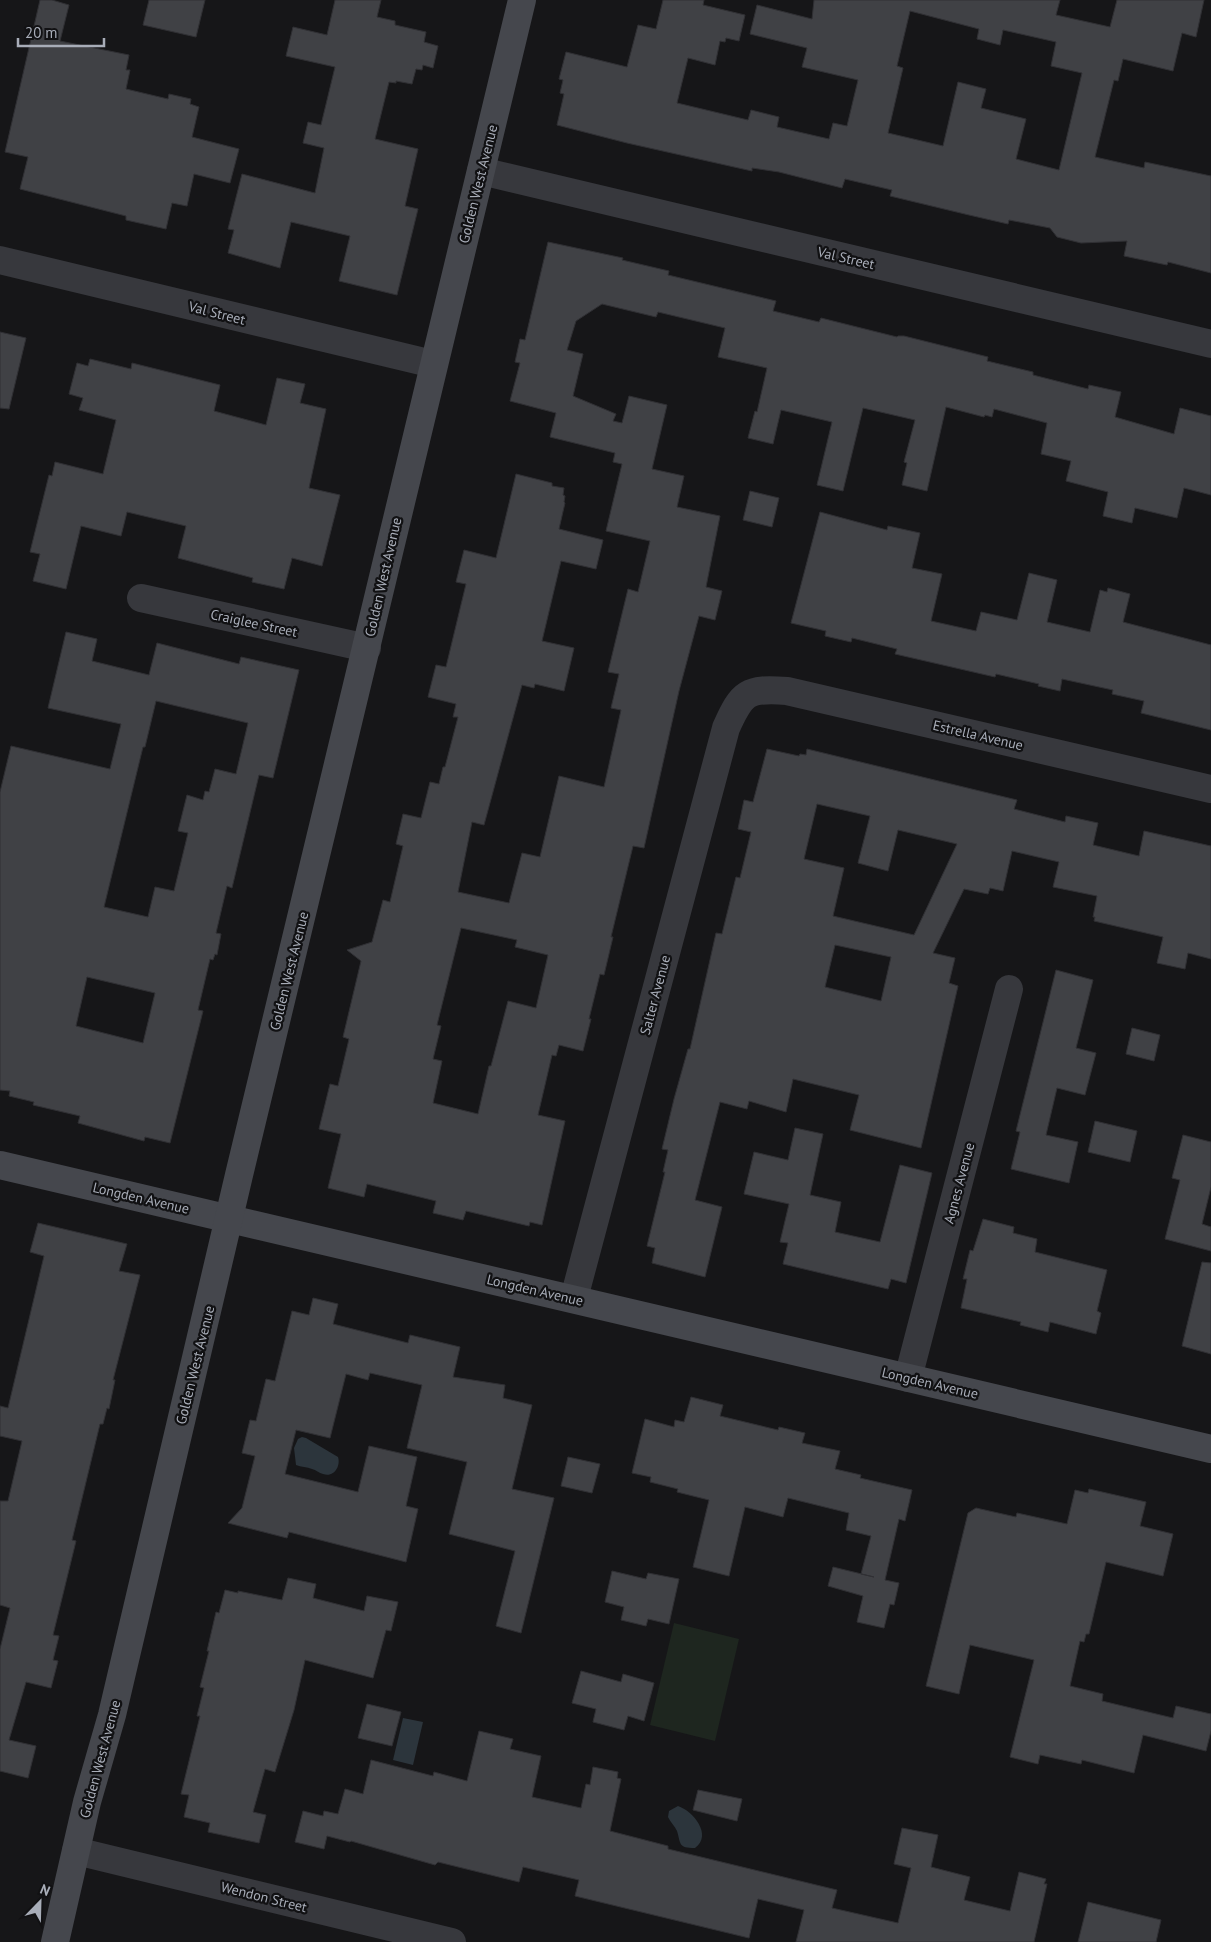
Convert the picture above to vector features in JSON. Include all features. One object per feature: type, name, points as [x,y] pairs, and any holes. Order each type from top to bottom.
[{"type":"street","name":"Golden West Avenue","points":[[56,1942],[87,1802],[112,1715],[433,364],[522,0]]},
{"type":"street","name":"Val Street","points":[[481,171],[1211,344]]},
{"type":"street","name":"Val Street","points":[[0,260],[433,364]]},
{"type":"street","name":"Craiglee Street","points":[[141,598],[367,648]]},
{"type":"street","name":"Estrella Avenue","points":[[744,695],[766,689],[787,691],[1211,789]]},
{"type":"street","name":"Salter Avenue","points":[[574,1298],[726,728],[734,709],[744,695]]},
{"type":"street","name":"Agnes Avenue","points":[[908,1378],[1009,989]]},
{"type":"street","name":"Longden Avenue","points":[[0,1165],[574,1298],[1211,1449]]},
{"type":"street","name":"Wendon Street","points":[[76,1851],[452,1942]]},
{"type":"shaded area","points":[[302,1437],[338,1457],[338,1464],[333,1473],[327,1475],[296,1465],[294,1448],[298,1439]]},
{"type":"shaded area","points":[[674,1623],[739,1639],[715,1741],[650,1725]]},
{"type":"shaded area","points":[[403,1718],[423,1722],[413,1765],[393,1760]]},
{"type":"shaded area","points":[[678,1806],[690,1813],[699,1824],[702,1837],[700,1843],[695,1848],[686,1847],[681,1844],[677,1831],[668,1817],[669,1811]]},
{"type":"building","points":[[40,0],[52,0],[69,5],[60,41],[129,55],[126,70],[130,70],[126,89],[168,99],[169,94],[191,99],[190,104],[199,107],[192,137],[239,149],[230,183],[194,174],[187,206],[172,203],[166,229],[126,220],[126,216],[20,189],[28,157],[5,152]]},
{"type":"building","points":[[149,0],[205,0],[196,37],[143,25]]},
{"type":"building","points":[[335,0],[381,0],[377,17],[395,21],[395,25],[426,32],[424,42],[438,46],[433,68],[423,65],[422,70],[416,69],[412,84],[396,81],[396,83],[389,82],[375,139],[418,149],[405,206],[418,209],[397,295],[339,281],[350,236],[291,222],[280,268],[228,253],[234,230],[228,229],[242,174],[315,193],[324,148],[303,143],[308,122],[321,125],[335,67],[286,56],[293,27],[327,35]]},
{"type":"building","points":[[663,0],[704,0],[703,5],[745,15],[739,41],[726,38],[725,42],[720,41],[715,65],[688,58],[677,103],[748,120],[751,110],[779,117],[777,127],[829,139],[833,123],[847,126],[858,80],[802,67],[807,48],[750,34],[757,5],[812,19],[814,0],[1060,0],[1056,15],[1110,27],[1117,0],[1204,0],[1196,37],[1182,33],[1173,71],[1123,59],[1118,81],[1114,80],[1095,157],[1144,168],[1145,162],[1211,176],[1211,273],[1168,262],[1167,265],[1124,256],[1127,241],[1081,243],[1057,237],[1050,228],[1009,220],[1008,224],[969,215],[890,196],[892,190],[845,179],[842,188],[779,172],[752,168],[752,171],[557,125],[564,94],[560,93],[563,80],[559,79],[566,52],[627,67],[638,25],[656,29]],"holes":[[[910,11],[979,29],[977,39],[1000,45],[1003,30],[1056,42],[1051,66],[1082,73],[1059,170],[1016,159],[1026,119],[981,108],[986,89],[958,82],[943,146],[888,133],[903,68],[897,66]]]},
{"type":"building","points":[[548,242],[623,258],[622,260],[669,271],[668,275],[776,301],[773,311],[819,322],[821,318],[897,337],[904,336],[988,357],[987,361],[1033,372],[1033,375],[1088,389],[1089,385],[1121,392],[1115,417],[1174,434],[1180,408],[1211,416],[1211,495],[1184,488],[1177,518],[1135,508],[1132,523],[1103,516],[1108,492],[1066,481],[1071,461],[1041,454],[1047,423],[994,409],[992,417],[985,415],[984,417],[946,407],[927,491],[902,485],[907,463],[904,462],[915,420],[863,408],[843,491],[817,485],[832,422],[781,410],[773,444],[748,438],[755,411],[757,412],[767,368],[718,357],[725,328],[658,312],[656,317],[602,304],[576,321],[567,350],[583,354],[573,396],[616,414],[613,421],[622,423],[629,396],[667,405],[652,469],[684,476],[677,507],[720,516],[706,587],[722,591],[715,620],[699,616],[679,691],[644,848],[633,846],[611,937],[613,937],[604,975],[600,974],[583,1051],[559,1045],[556,1056],[552,1055],[538,1115],[565,1121],[542,1225],[530,1222],[529,1226],[466,1211],[463,1220],[433,1213],[436,1201],[367,1184],[364,1197],[328,1188],[341,1134],[319,1129],[330,1084],[338,1086],[349,1039],[343,1037],[361,961],[347,950],[372,942],[383,900],[390,902],[403,846],[396,844],[403,814],[421,818],[430,782],[439,784],[458,717],[453,717],[456,704],[428,697],[436,665],[446,667],[466,584],[456,582],[464,550],[496,558],[516,474],[564,488],[565,503],[559,529],[603,540],[596,569],[561,561],[542,641],[574,648],[564,691],[535,684],[534,688],[522,685],[484,825],[472,822],[458,892],[509,903],[522,853],[540,857],[559,776],[604,787],[621,710],[611,708],[619,674],[608,672],[628,589],[638,592],[650,541],[606,531],[622,464],[613,462],[615,453],[550,437],[556,413],[510,401],[520,363],[515,362],[520,339],[525,340]],"holes":[[[461,928],[517,940],[515,947],[548,955],[536,1008],[508,1001],[491,1066],[489,1066],[478,1114],[433,1103],[442,1061],[433,1059],[441,1026],[437,1025]]]},
{"type":"building","points":[[0,332],[26,338],[9,409],[0,408]]},
{"type":"building","points":[[90,359],[131,369],[132,363],[220,385],[214,411],[266,425],[277,378],[305,384],[300,403],[326,409],[309,488],[340,495],[322,566],[292,558],[284,589],[252,582],[253,578],[178,558],[186,526],[127,512],[121,536],[81,526],[66,589],[33,581],[40,554],[30,552],[49,475],[52,476],[55,462],[103,474],[116,420],[79,410],[83,398],[69,394],[77,363],[88,366]]},
{"type":"building","points":[[750,491],[779,498],[772,527],[743,520]]},
{"type":"building","points":[[820,512],[887,530],[888,526],[920,533],[912,568],[942,574],[931,621],[976,631],[981,612],[1017,620],[1029,573],[1057,580],[1047,622],[1090,632],[1100,590],[1107,592],[1108,588],[1130,594],[1123,622],[1211,645],[1211,730],[1141,713],[1144,701],[1112,694],[1113,690],[1062,679],[1060,691],[996,674],[995,677],[895,654],[897,649],[852,638],[851,642],[825,636],[826,631],[791,623]]},
{"type":"building","points":[[66,632],[97,639],[92,661],[149,675],[157,643],[239,664],[241,657],[299,670],[273,778],[259,775],[232,888],[227,886],[216,933],[221,934],[217,955],[215,954],[213,960],[210,959],[198,1010],[203,1011],[170,1143],[145,1137],[144,1141],[78,1123],[80,1116],[33,1105],[34,1102],[9,1096],[10,1091],[0,1090],[0,792],[11,746],[110,769],[121,724],[48,708]],"holes":[[[156,701],[248,723],[236,774],[215,769],[209,792],[205,791],[203,800],[187,795],[178,831],[188,833],[174,891],[155,887],[148,917],[104,907]],[[87,977],[155,993],[143,1043],[76,1026]]]},
{"type":"building","points":[[767,749],[799,756],[800,754],[806,755],[807,749],[1017,800],[1014,809],[1065,822],[1066,816],[1098,823],[1093,845],[1139,856],[1144,831],[1211,846],[1211,959],[1188,953],[1185,969],[1157,963],[1163,937],[1094,921],[1097,896],[1053,887],[1059,862],[1012,851],[1003,891],[990,888],[988,894],[964,889],[933,953],[955,958],[949,983],[958,986],[921,1148],[850,1130],[859,1095],[793,1079],[786,1112],[749,1101],[747,1109],[720,1102],[695,1200],[722,1207],[705,1277],[652,1263],[655,1248],[647,1246],[665,1172],[663,1172],[668,1150],[662,1149],[688,1049],[690,1049],[716,933],[722,934],[736,877],[740,878],[751,832],[738,829],[744,800],[753,802]],"holes":[[[817,804],[870,816],[858,863],[888,871],[898,830],[957,844],[914,935],[833,916],[844,868],[804,859]],[[835,945],[891,957],[881,1001],[825,987]]]},
{"type":"building","points":[[1056,970],[1093,980],[1076,1048],[1096,1053],[1085,1095],[1057,1088],[1046,1135],[1078,1142],[1069,1183],[1011,1169],[1020,1132],[1016,1131]]},
{"type":"building","points":[[1132,1028],[1160,1035],[1154,1061],[1126,1054]]},
{"type":"building","points":[[1095,1121],[1137,1131],[1130,1162],[1088,1152]]},
{"type":"building","points":[[795,1128],[823,1134],[810,1195],[841,1202],[835,1232],[880,1242],[900,1165],[932,1173],[906,1283],[891,1279],[888,1289],[783,1264],[788,1243],[780,1242],[789,1204],[744,1194],[754,1152],[788,1160]]},
{"type":"building","points":[[1183,1135],[1211,1142],[1211,1187],[1202,1224],[1211,1227],[1211,1251],[1165,1239],[1180,1180],[1172,1178]]},
{"type":"building","points":[[983,1219],[1014,1227],[1013,1233],[1037,1239],[1035,1252],[1107,1270],[1097,1311],[1101,1313],[1096,1334],[1050,1322],[1048,1332],[1020,1325],[1021,1322],[961,1308],[967,1279],[963,1279],[970,1250],[973,1251]]},
{"type":"building","points":[[38,1223],[127,1244],[119,1271],[140,1275],[113,1380],[115,1380],[109,1409],[107,1408],[103,1424],[100,1424],[72,1540],[76,1541],[53,1635],[59,1636],[53,1660],[58,1661],[51,1688],[26,1682],[9,1740],[36,1746],[28,1778],[0,1771],[0,1649],[10,1608],[0,1605],[0,1501],[8,1501],[22,1441],[0,1436],[0,1406],[8,1408],[44,1256],[30,1252]]},
{"type":"building","points":[[1202,1262],[1211,1263],[1211,1354],[1182,1346]]},
{"type":"building","points":[[313,1298],[338,1304],[333,1324],[408,1343],[410,1335],[460,1347],[453,1377],[505,1385],[503,1398],[532,1405],[512,1489],[554,1498],[521,1633],[496,1626],[515,1551],[449,1534],[467,1462],[407,1448],[422,1385],[370,1373],[368,1380],[346,1374],[330,1438],[296,1430],[285,1474],[358,1492],[369,1446],[417,1457],[406,1506],[418,1509],[406,1562],[289,1532],[287,1538],[228,1523],[242,1508],[255,1456],[242,1453],[250,1420],[256,1421],[266,1379],[275,1381],[292,1311],[309,1315]]},
{"type":"building","points":[[691,1397],[723,1405],[720,1416],[778,1430],[779,1427],[805,1433],[802,1443],[840,1451],[835,1469],[861,1475],[860,1478],[912,1490],[905,1521],[899,1519],[885,1580],[899,1583],[894,1605],[890,1604],[884,1628],[857,1622],[863,1596],[828,1586],[833,1567],[861,1574],[871,1536],[846,1530],[849,1513],[788,1498],[783,1517],[745,1507],[729,1576],[693,1567],[709,1500],[677,1492],[678,1489],[650,1482],[651,1477],[632,1473],[645,1419],[674,1427],[675,1420],[684,1422]]},
{"type":"building","points":[[568,1457],[600,1464],[592,1493],[561,1486]]},
{"type":"building","points":[[1089,1489],[1146,1502],[1140,1526],[1173,1534],[1163,1576],[1106,1562],[1089,1634],[1086,1634],[1084,1642],[1080,1641],[1070,1686],[1103,1694],[1102,1701],[1173,1718],[1176,1706],[1211,1714],[1211,1731],[1206,1751],[1143,1735],[1134,1773],[1082,1760],[1081,1764],[1040,1755],[1038,1764],[1010,1757],[1034,1660],[970,1645],[959,1694],[926,1686],[968,1513],[976,1508],[1016,1517],[1017,1513],[1067,1524],[1075,1490],[1088,1493]]},
{"type":"building","points":[[612,1571],[646,1579],[648,1573],[679,1579],[669,1624],[648,1619],[646,1626],[621,1620],[624,1607],[605,1602]]},
{"type":"building","points":[[288,1578],[316,1584],[313,1598],[364,1611],[367,1596],[398,1602],[391,1631],[386,1630],[373,1678],[305,1660],[294,1710],[275,1772],[265,1769],[253,1812],[266,1815],[259,1843],[208,1832],[210,1823],[184,1817],[189,1795],[181,1794],[200,1716],[197,1716],[204,1688],[200,1687],[209,1651],[207,1651],[216,1612],[219,1613],[225,1590],[282,1600]]},
{"type":"building","points":[[581,1671],[621,1682],[623,1674],[654,1683],[644,1721],[628,1716],[624,1730],[593,1722],[596,1709],[572,1703]]},
{"type":"building","points":[[367,1704],[401,1712],[392,1746],[358,1738]]},
{"type":"building","points":[[479,1731],[513,1739],[510,1749],[541,1756],[532,1797],[581,1808],[586,1784],[590,1785],[593,1767],[618,1772],[617,1778],[621,1779],[610,1831],[668,1846],[668,1849],[837,1890],[832,1908],[898,1923],[911,1868],[894,1864],[902,1828],[938,1835],[931,1867],[970,1877],[964,1900],[1010,1911],[1019,1872],[1046,1879],[1044,1884],[1047,1884],[1034,1942],[796,1942],[804,1910],[758,1899],[749,1938],[575,1896],[579,1880],[523,1867],[519,1882],[438,1862],[435,1865],[327,1836],[324,1849],[295,1842],[303,1811],[323,1816],[324,1811],[338,1814],[345,1789],[363,1794],[371,1760],[433,1776],[434,1772],[467,1781]]},
{"type":"building","points":[[698,1790],[742,1799],[737,1821],[693,1810]]},
{"type":"building","points":[[1088,1902],[1161,1920],[1156,1942],[1078,1942]]}]
